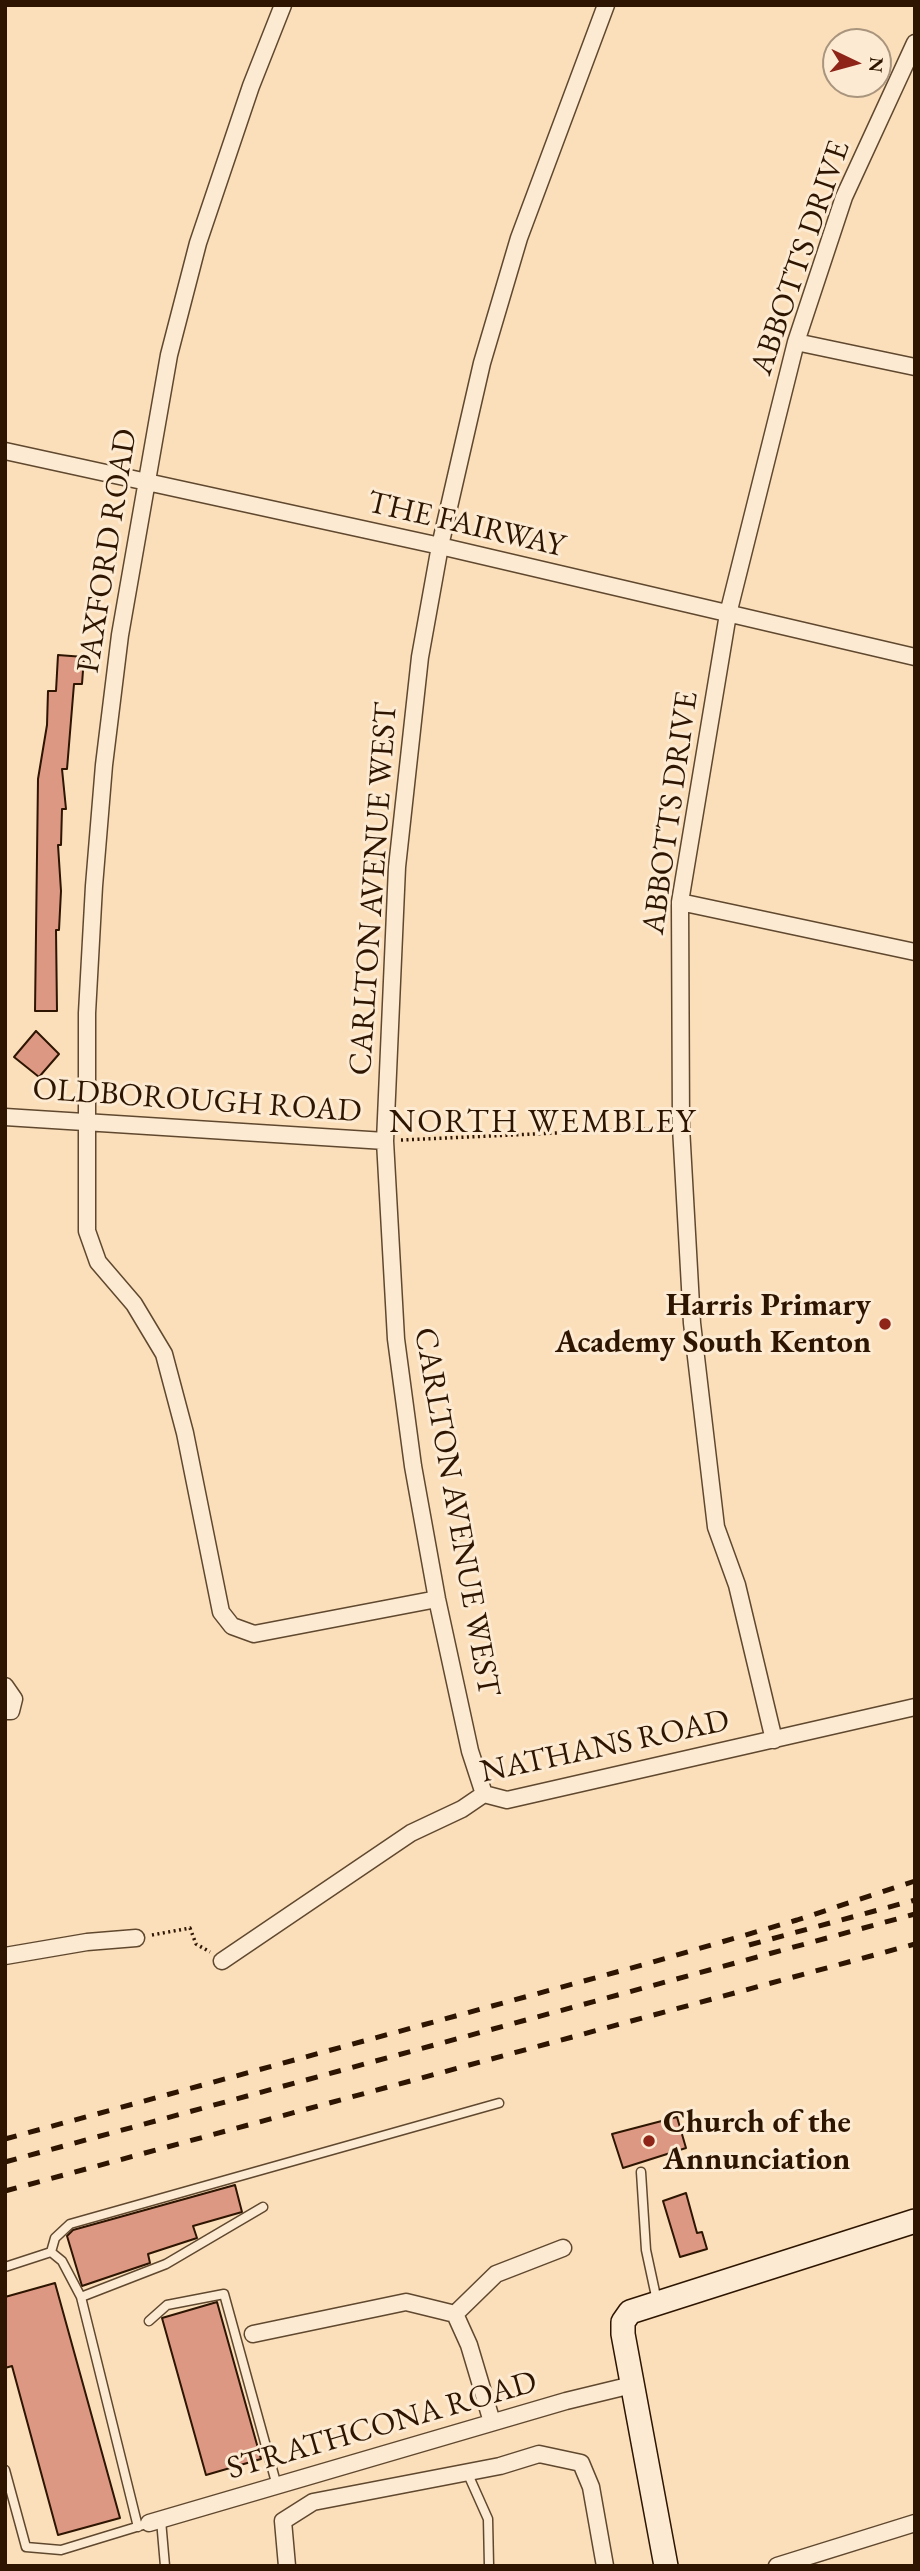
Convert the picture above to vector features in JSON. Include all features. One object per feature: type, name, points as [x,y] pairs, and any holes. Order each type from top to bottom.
[{"type":"street","name":"PAXFORD ROAD","points":[[283,5],[251,86],[198,243],[169,355],[120,635],[104,765],[93,899],[85,1124],[87,1231],[98,1262],[134,1304],[164,1354],[185,1433],[221,1612],[232,1626],[254,1634],[437,1599]]},
{"type":"street","name":"CARLTON AVENUE WEST","points":[[484,1794],[470,1751],[437,1599],[413,1466],[396,1339],[385,1141],[402,798],[420,657],[440,546],[482,363],[515,251],[606,5]]},
{"type":"street","name":"ABBOTTS DRIVE","points":[[774,1740],[737,1585],[716,1527],[692,1323],[681,1127],[680,902],[728,614],[796,342],[844,197],[915,43]]},
{"type":"street","points":[[796,342],[915,368]]},
{"type":"street","name":"THE FAIRWAY","points":[[5,451],[440,546],[915,657]]},
{"type":"street","points":[[680,902],[915,953]]},
{"type":"street","name":"OLDBOROUGH ROAD","points":[[5,1117],[385,1141]]},
{"type":"street","points":[[5,1686],[14,1699],[11,1711],[5,1711]]},
{"type":"street","name":"NATHANS ROAD","points":[[222,1961],[411,1833],[462,1809],[484,1794],[507,1800],[915,1707]]},
{"type":"street","points":[[5,1956],[87,1942],[136,1938]]},
{"type":"street","points":[[666,2566],[623,2322],[630,2312],[657,2301],[915,2221]]},
{"type":"street","points":[[455,2314],[496,2274],[564,2248]]},
{"type":"street","points":[[253,2334],[406,2302],[455,2314]]},
{"type":"street","points":[[455,2314],[469,2345],[492,2422]]},
{"type":"street","name":"STRATHCONA ROAD","points":[[149,2523],[492,2422],[632,2385]]},
{"type":"street","points":[[287,2566],[283,2521],[313,2502],[467,2472],[539,2454],[581,2463],[591,2487],[605,2566]]},
{"type":"street","points":[[777,2566],[915,2523]]},
{"type":"lane","points":[[51,2252],[55,2238],[70,2224],[499,2103]]},
{"type":"lane","points":[[641,2172],[646,2250],[657,2301]]},
{"type":"lane","points":[[81,2297],[166,2264],[263,2207]]},
{"type":"lane","points":[[5,2267],[51,2252]]},
{"type":"lane","points":[[51,2252],[62,2260],[81,2297],[149,2523],[165,2566]]},
{"type":"lane","points":[[149,2321],[167,2305],[224,2294],[277,2486]]},
{"type":"lane","points":[[5,2470],[26,2547],[61,2550],[149,2523]]},
{"type":"lane","points":[[467,2472],[488,2519],[489,2566]]},
{"type":"path","points":[[385,1141],[681,1127]]},
{"type":"path","points":[[136,1938],[190,1927],[200,1946]]},
{"type":"building","points":[[58,655],[84,657],[82,684],[74,684],[67,769],[62,769],[66,809],[62,809],[61,845],[58,845],[61,891],[59,930],[56,930],[57,1011],[35,1011],[38,779],[47,725],[48,691],[56,691]]},
{"type":"building","points":[[36,1031],[59,1054],[39,1077],[14,1057]]},
{"type":"building","name":"Church of the Annunciation","points":[[677,2117],[686,2148],[623,2168],[612,2134]]},
{"type":"building","points":[[235,2185],[242,2212],[193,2226],[197,2238],[148,2254],[150,2263],[82,2286],[67,2236],[73,2230]]},
{"type":"building","points":[[686,2193],[697,2233],[702,2232],[707,2249],[680,2257],[663,2201]]},
{"type":"building","points":[[55,2283],[120,2518],[58,2535],[12,2366],[5,2368],[5,2297]]},
{"type":"building","points":[[217,2302],[261,2459],[206,2475],[162,2318]]},
{"type":"railway","points":[[5,2139],[646,1964],[797,1920],[915,1881]]},
{"type":"railway","points":[[749,1945],[915,1900]]},
{"type":"railway","points":[[5,2162],[915,1914]]},
{"type":"railway","points":[[5,2191],[915,1944]]},
{"type":"place","name":"Harris Primary Academy South Kenton","points":[[885,1324]]},
{"type":"place","name":"Church of the Annunciation","points":[[649,2141]]},
{"type":"district","name":"NORTH WEMBLEY","points":[[543,1123]]}]
